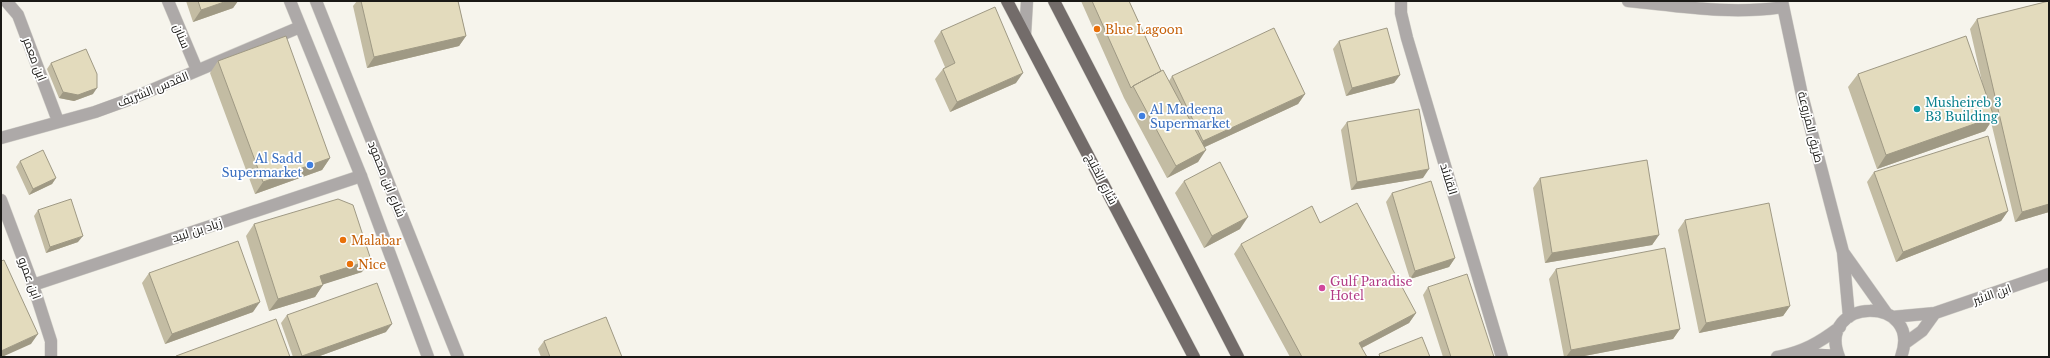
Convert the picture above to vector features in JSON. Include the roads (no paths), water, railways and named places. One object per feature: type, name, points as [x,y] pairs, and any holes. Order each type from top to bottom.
[{"type":"main road","name":"شارع الخليج","points":[[1007,1],[1194,357]]},
{"type":"main road","points":[[1054,1],[1238,357]]},
{"type":"street","name":"ابن معمر","points":[[6,1],[18,15],[58,121]]},
{"type":"street","name":"سنان","points":[[168,1],[197,70]]},
{"type":"street","name":"شارع ابن محمود","points":[[290,1],[361,176],[428,357]]},
{"type":"street","name":"شارع ابن محمود","points":[[316,1],[458,357]]},
{"type":"street","points":[[1025,35],[1027,1]]},
{"type":"street","name":"القلائد","points":[[1401,1],[1402,22],[1502,357]]},
{"type":"street","points":[[1628,1],[1715,10],[1767,9],[1782,4]]},
{"type":"street","name":"طريق المزروعة","points":[[1782,4],[1802,95],[1843,252],[1849,317]]},
{"type":"street","name":"القدس الشريف","points":[[1,138],[95,112],[128,100],[300,28]]},
{"type":"street","name":"زياد بن لبيد","points":[[33,285],[361,176]]},
{"type":"street","name":"ابن عمرو","points":[[1,200],[33,285],[51,341],[51,357]]},
{"type":"street","name":"طريق المزروعة","points":[[1843,252],[1901,329],[1904,344]]},
{"type":"street","name":"ابن الاثير","points":[[1849,317],[1861,311],[1874,310],[1890,316],[1935,314],[2049,274]]},
{"type":"street","points":[[1901,357],[1904,344],[1922,331],[1935,314]]},
{"type":"street","points":[[1798,353],[1822,340],[1840,327],[1849,317]]},
{"type":"street","points":[[1777,357],[1798,353],[1839,357],[1836,341],[1840,327]]},
{"type":"place","name":"Blue Lagoon","points":[[1097,29]]},
{"type":"place","name":"Musheireb 3 B3 Building","points":[[1917,109]]},
{"type":"place","name":"Al Madeena Supermarket","points":[[1142,116]]},
{"type":"place","name":"Al Sadd Supermarket","points":[[310,165]]},
{"type":"place","name":"Malabar","points":[[343,240]]},
{"type":"place","name":"Nice","points":[[350,264]]},
{"type":"place","name":"Gulf Paradise Hotel","points":[[1322,288]]}]
